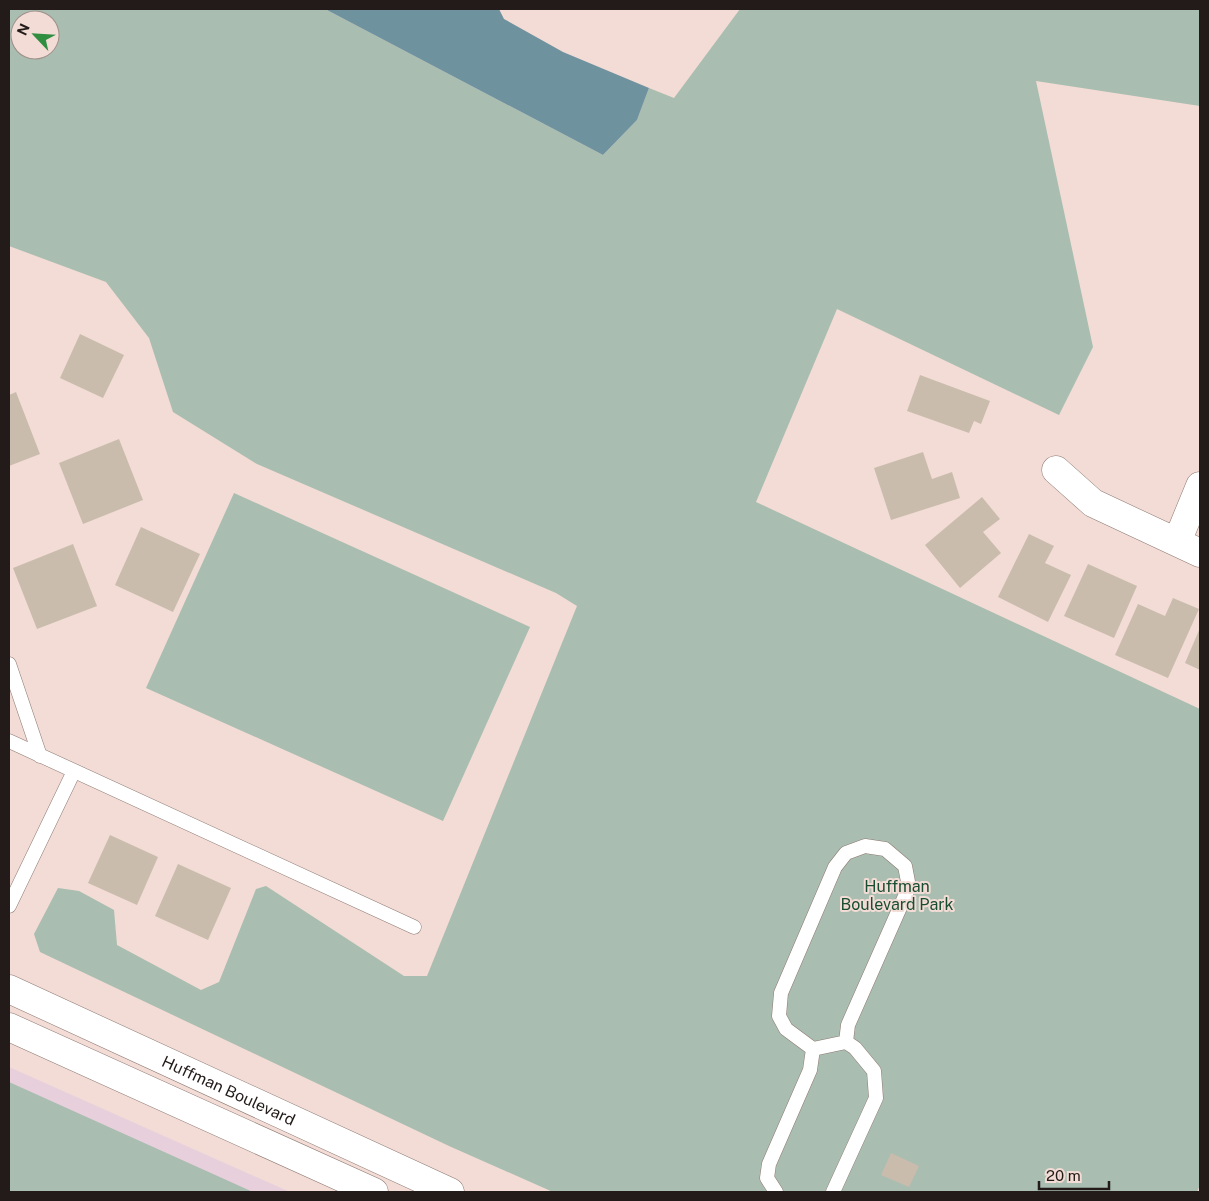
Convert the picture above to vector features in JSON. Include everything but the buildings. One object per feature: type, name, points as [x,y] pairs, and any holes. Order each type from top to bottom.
[{"type":"street","points":[[1056,470],[1093,503],[1188,547],[1200,486]]},
{"type":"street","name":"Huffman Boulevard","points":[[9,989],[450,1192]]},
{"type":"street","name":"Huffman Boulevard","points":[[9,1027],[374,1192]]},
{"type":"lane","points":[[9,664],[40,756]]},
{"type":"lane","points":[[9,741],[414,927]]},
{"type":"lane","points":[[9,906],[74,771]]},
{"type":"lane","points":[[813,1050],[786,1029],[779,1016],[781,993],[835,867],[846,853],[865,846],[885,849],[904,866],[909,887],[848,1025],[846,1042]]},
{"type":"lane","points":[[813,1050],[846,1042],[855,1048],[874,1071],[876,1098],[834,1192]]},
{"type":"lane","points":[[776,1192],[767,1178],[769,1164],[810,1070],[813,1050]]},
{"type":"shaded area","points":[[9,1067],[290,1192],[9,1192]]},
{"type":"green space","name":"Huffman Boulevard Park","points":[[9,9],[325,9],[603,155],[637,120],[649,88],[674,98],[740,9],[1200,9],[1200,106],[1036,81],[1093,347],[1059,415],[837,309],[756,502],[1200,709],[1200,1185],[1197,1192],[553,1192],[449,1146],[40,952],[34,934],[58,888],[79,891],[114,910],[117,945],[201,990],[219,982],[256,889],[266,886],[404,976],[427,976],[577,606],[556,593],[257,464],[173,412],[149,338],[106,282],[9,246]]},
{"type":"green space","points":[[234,493],[530,627],[443,821],[146,688]]},
{"type":"green space","points":[[9,1082],[253,1192],[9,1192]]},
{"type":"water","points":[[325,9],[499,9],[504,19],[563,52],[649,88],[637,120],[603,155]]}]
